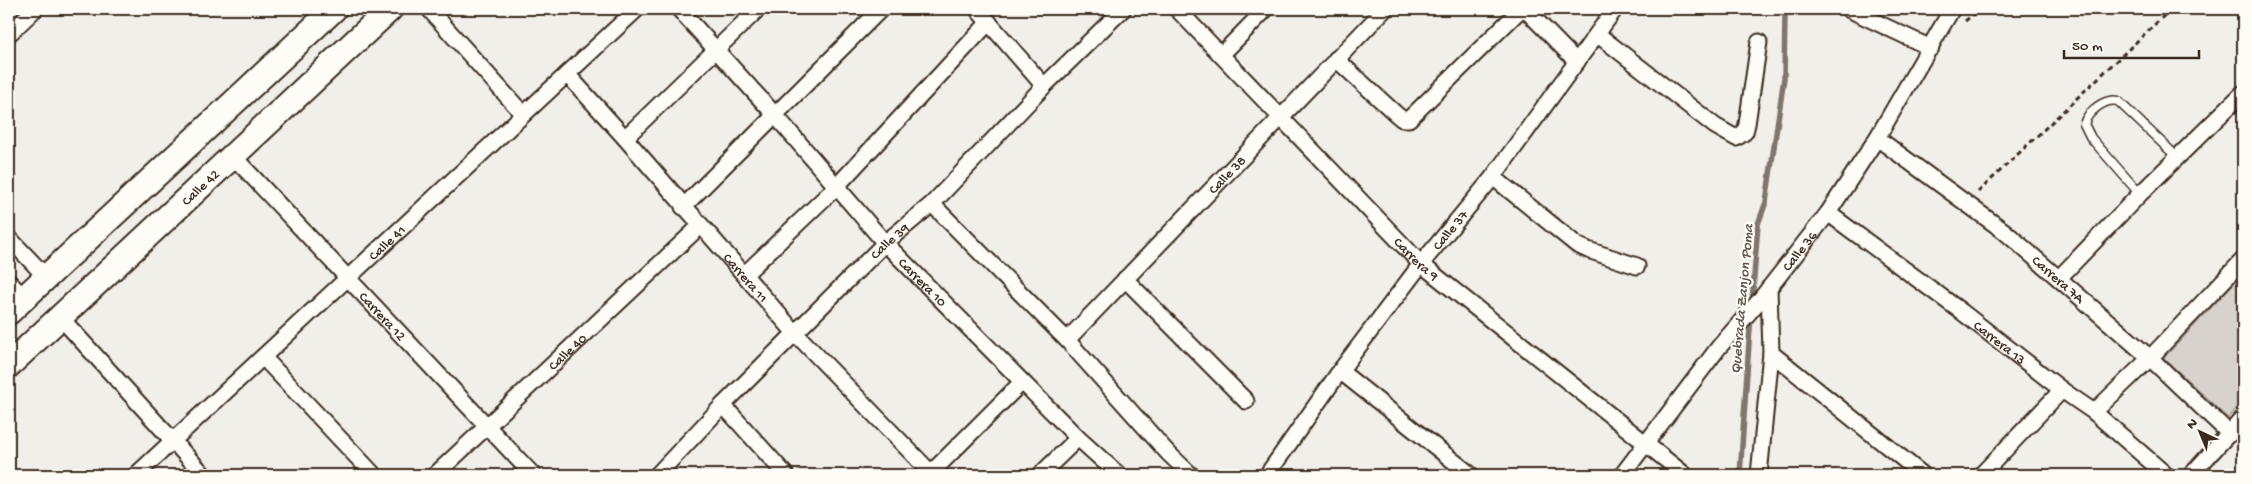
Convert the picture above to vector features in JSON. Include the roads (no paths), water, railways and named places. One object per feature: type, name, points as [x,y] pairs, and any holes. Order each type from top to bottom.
[{"type":"main road","points":[[14,297],[47,278],[334,9]]},
{"type":"main road","name":"Calle 42","points":[[9,365],[390,9]]},
{"type":"street","points":[[9,34],[35,9]]},
{"type":"street","points":[[429,9],[523,114]]},
{"type":"street","name":"Calle 41","points":[[136,475],[637,9]]},
{"type":"street","name":"Carrera 10","points":[[680,9],[775,115],[885,243],[1078,438],[1119,475]]},
{"type":"street","points":[[626,138],[758,9]]},
{"type":"street","points":[[683,207],[881,9]]},
{"type":"street","points":[[977,9],[1044,86]]},
{"type":"street","name":"Calle 39","points":[[658,475],[723,405],[885,243],[932,204],[1044,86],[1123,9]]},
{"type":"street","name":"Carrera 9","points":[[1177,9],[1421,264],[1686,475]]},
{"type":"street","points":[[1222,55],[1266,9]]},
{"type":"street","name":"Calle 38","points":[[1066,340],[1384,9]]},
{"type":"street","points":[[1336,59],[1402,119],[1409,119],[1521,9]]},
{"type":"street","points":[[1525,9],[1577,62]]},
{"type":"street","name":"Calle 37","points":[[1266,475],[1340,371],[1421,264],[1493,177],[1615,9]]},
{"type":"street","points":[[1848,9],[1931,48]]},
{"type":"street","name":"Calle 36","points":[[1622,475],[1719,347],[1759,301],[1828,213],[1878,138],[1952,9]]},
{"type":"street","points":[[745,274],[836,187],[989,22]]},
{"type":"street","points":[[1597,34],[1715,126],[1736,138],[1741,136],[1748,124],[1759,42]]},
{"type":"street","name":"Carrera 11","points":[[567,74],[626,138],[683,207],[745,274],[795,333],[932,474]]},
{"type":"street","points":[[2059,278],[2140,194],[2243,93]]},
{"type":"street","name":"Carrera 7A","points":[[1878,138],[2004,231],[2150,358],[2230,434]]},
{"type":"street","name":"Carrera 12","points":[[233,156],[533,475]]},
{"type":"street","points":[[1493,177],[1577,245],[1637,266]]},
{"type":"street","points":[[932,204],[1066,340],[1168,453],[1191,475]]},
{"type":"street","name":"Carrera 13","points":[[1828,213],[1962,312],[2062,390],[2094,412],[2166,475]]},
{"type":"street","name":"Calle 40","points":[[435,475],[700,226]]},
{"type":"street","points":[[9,238],[47,278]]},
{"type":"street","points":[[2094,412],[2150,358],[2243,260]]},
{"type":"street","points":[[1125,279],[1246,401]]},
{"type":"street","points":[[1759,475],[1771,352],[1769,288]]},
{"type":"street","points":[[60,317],[204,475]]},
{"type":"street","points":[[1771,352],[1923,475]]},
{"type":"street","points":[[263,357],[374,475]]},
{"type":"street","points":[[1340,371],[1462,473]]},
{"type":"street","points":[[932,474],[1022,382]]},
{"type":"street","points":[[1981,475],[2062,390]]},
{"type":"street","points":[[723,405],[786,475]]},
{"type":"street","points":[[2191,475],[2243,418]]},
{"type":"street","points":[[1040,475],[1078,438]]},
{"type":"lane","points":[[2140,194],[2088,133],[2084,124],[2091,113],[2108,101],[2118,101],[2177,157]]},
{"type":"waterway","name":"Quebrada Zanjon Poma","points":[[1752,303],[1758,224],[1766,202],[1784,78],[1785,13],[1788,9]]},
{"type":"waterway","name":"Quebrada Zanjon Poma","points":[[1740,475],[1751,314]]}]
